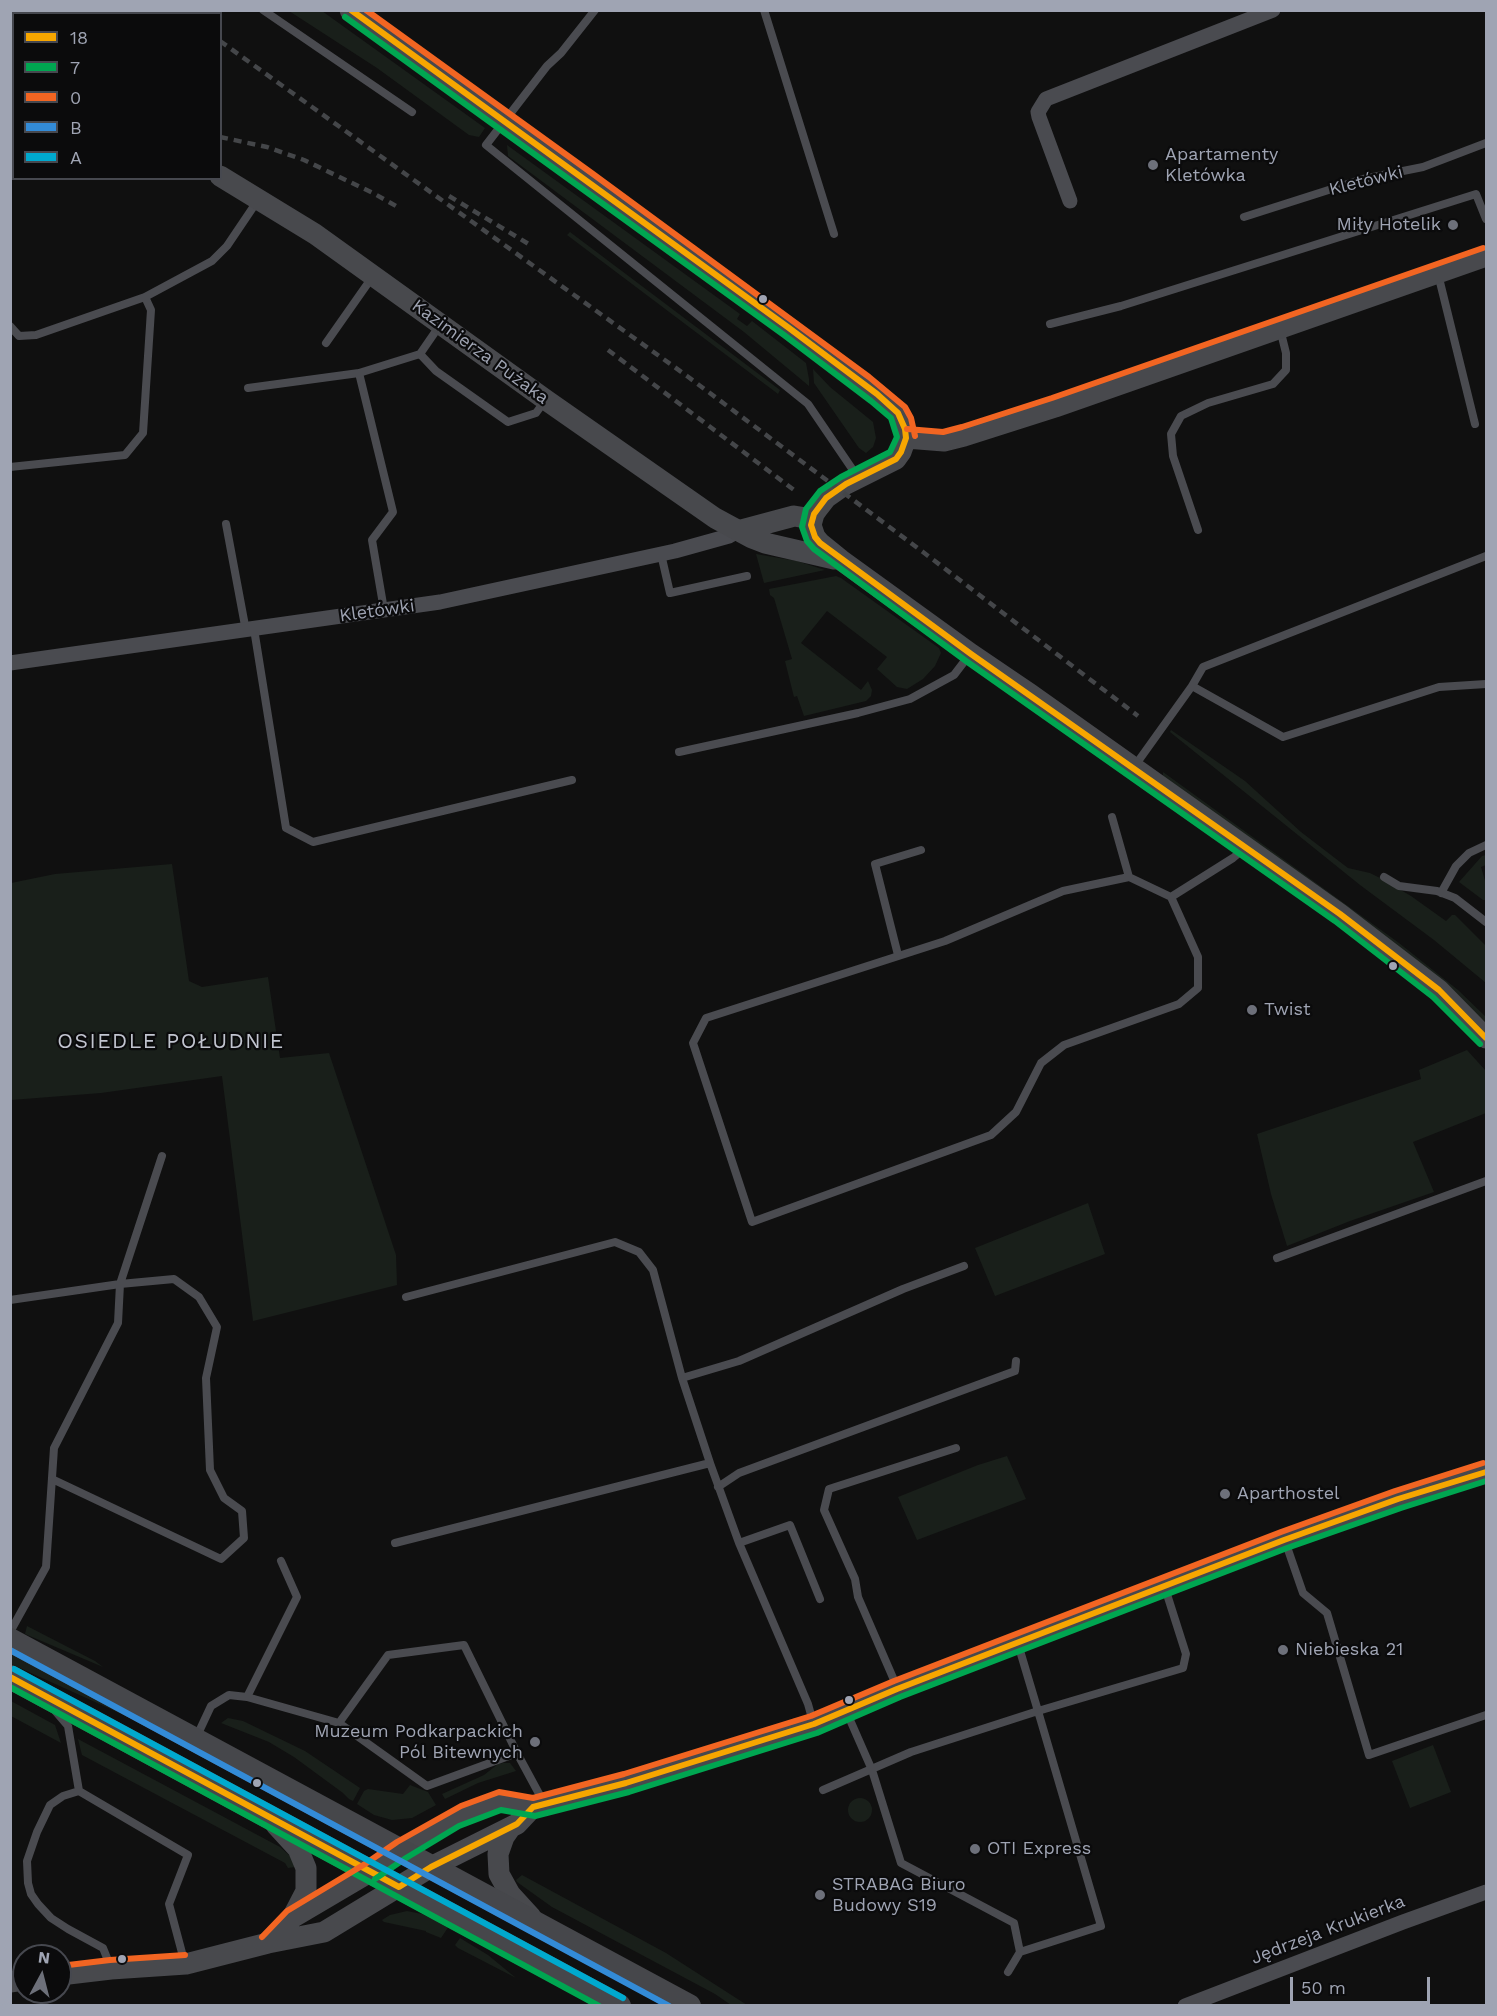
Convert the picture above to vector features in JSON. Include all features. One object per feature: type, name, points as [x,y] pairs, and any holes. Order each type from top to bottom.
[{"type":"main road","points":[[10,1640],[689,2006]]},
{"type":"main road","points":[[10,1677],[619,2006]]},
{"type":"street","points":[[350,10],[789,328],[877,394],[898,413],[903,421],[906,438],[896,459],[858,478],[826,498],[812,519],[811,525],[815,537],[841,560],[971,654],[1340,914],[1439,990],[1486,1038]]},
{"type":"street","points":[[1070,201],[1039,117],[1038,112],[1046,99],[1273,10]]},
{"type":"street","name":"Kazimierza Pużaka","points":[[222,177],[315,234],[707,513],[765,543],[841,560]]},
{"type":"street","points":[[906,438],[944,441],[964,436],[1280,329],[1486,256]]},
{"type":"street","points":[[738,531],[794,516],[812,519]]},
{"type":"street","name":"Kletówki","points":[[10,663],[440,602],[661,554],[738,531]]},
{"type":"street","points":[[268,1943],[292,1918],[455,1818],[500,1801],[539,1805],[626,1783],[814,1724],[897,1689],[1284,1540],[1398,1499],[1486,1472]]},
{"type":"street","points":[[72,1974],[111,1969],[186,1964],[268,1943],[324,1932],[431,1867],[517,1824],[539,1805]]},
{"type":"street","points":[[266,1815],[298,1849],[306,1868],[306,1891],[292,1918]]},
{"type":"street","points":[[511,1827],[504,1837],[498,1854],[499,1874],[510,1894],[538,1924]]},
{"type":"street","name":"Jędrzeja Krukierka","points":[[1185,2006],[1486,1892]]},
{"type":"lane","points":[[263,10],[412,112]]},
{"type":"lane","points":[[595,10],[561,53],[547,66],[486,146],[808,404],[858,478]]},
{"type":"lane","points":[[764,10],[834,234]]},
{"type":"lane","name":"Kletówki","points":[[1244,217],[1363,178],[1423,167],[1486,143]]},
{"type":"lane","points":[[1050,324],[1121,306],[1476,194],[1486,219]]},
{"type":"lane","points":[[10,326],[15,337],[36,335],[145,297],[212,261],[227,246],[258,199]]},
{"type":"lane","points":[[1437,272],[1475,424]]},
{"type":"lane","points":[[326,343],[374,275]]},
{"type":"lane","points":[[10,468],[125,455],[131,448],[142,433],[151,310],[145,297]]},
{"type":"lane","points":[[248,388],[359,373],[420,354],[441,324]]},
{"type":"lane","points":[[1198,530],[1173,456],[1170,443],[1171,434],[1181,416],[1208,402],[1273,384],[1286,370],[1286,354],[1280,329]]},
{"type":"lane","points":[[420,354],[436,371],[508,422],[536,413],[546,400]]},
{"type":"lane","points":[[359,373],[393,512],[372,540],[384,609]]},
{"type":"lane","points":[[226,524],[250,630],[286,828],[314,842],[572,780]]},
{"type":"lane","points":[[661,554],[670,593],[747,576]]},
{"type":"lane","points":[[1133,768],[1203,667],[1486,556]]},
{"type":"lane","points":[[679,752],[910,699],[954,675],[971,654]]},
{"type":"lane","points":[[1192,686],[1283,737],[1439,687],[1486,684]]},
{"type":"lane","points":[[1112,818],[1129,878]]},
{"type":"lane","points":[[1441,893],[1456,866],[1469,854],[1486,845]]},
{"type":"lane","points":[[1171,897],[1245,848]]},
{"type":"lane","points":[[898,955],[874,864],[921,849]]},
{"type":"lane","points":[[1384,877],[1399,886],[1441,893],[1455,898],[1486,922]]},
{"type":"lane","points":[[1129,878],[1171,897],[1198,957],[1198,988],[1179,1004],[1064,1045],[1041,1063],[1016,1112],[991,1135],[752,1222],[693,1043],[706,1018],[945,941],[1063,891],[1129,878]]},
{"type":"lane","points":[[10,1632],[46,1567],[54,1448],[118,1323],[120,1284],[162,1156]]},
{"type":"lane","points":[[1277,1258],[1486,1181]]},
{"type":"lane","points":[[406,1297],[615,1242],[639,1252],[653,1270],[682,1378],[718,1487],[739,1543],[808,1704],[814,1724]]},
{"type":"lane","points":[[682,1378],[739,1360],[903,1289],[964,1266]]},
{"type":"lane","points":[[10,1300],[120,1284],[174,1279],[199,1297],[217,1327],[206,1378],[210,1470],[224,1498],[242,1511],[244,1538],[221,1558],[52,1479]]},
{"type":"lane","points":[[718,1487],[739,1473],[1016,1371],[1016,1361]]},
{"type":"lane","points":[[897,1689],[858,1596],[855,1579],[824,1510],[829,1490],[956,1448]]},
{"type":"lane","points":[[395,1543],[710,1463]]},
{"type":"lane","points":[[739,1543],[790,1525],[820,1599]]},
{"type":"lane","points":[[1284,1540],[1303,1593],[1327,1613],[1369,1755],[1486,1715]]},
{"type":"lane","points":[[247,1697],[297,1597],[281,1561]]},
{"type":"lane","points":[[823,1790],[910,1752],[1183,1668],[1186,1654],[1164,1586]]},
{"type":"lane","points":[[1008,1972],[1020,1952],[1101,1926],[1018,1642]]},
{"type":"lane","points":[[339,1723],[388,1655],[464,1645],[517,1753],[539,1805]]},
{"type":"lane","points":[[36,1691],[68,1726],[79,1791]]},
{"type":"lane","points":[[195,1740],[210,1706],[229,1695],[247,1697],[339,1723],[427,1786],[517,1753]]},
{"type":"lane","points":[[846,1710],[872,1770],[901,1863],[1014,1923],[1020,1952]]},
{"type":"lane","points":[[111,1969],[103,1948],[51,1918],[31,1894],[28,1883],[27,1861],[50,1805],[63,1796],[79,1791],[188,1855],[169,1904],[186,1964]]},
{"type":"shaded area","points":[[289,11],[322,11],[485,128],[479,137],[469,135],[377,68]]},
{"type":"shaded area","points":[[507,145],[740,314],[737,319],[747,326],[752,321],[806,363],[809,386],[744,332],[508,156]]},
{"type":"shaded area","points":[[570,232],[780,390],[778,394],[567,235]]},
{"type":"shaded area","points":[[813,369],[830,387],[873,422],[876,438],[873,447],[866,453],[859,448],[814,383]]},
{"type":"shaded area","points":[[756,554],[797,561],[825,570],[764,583]]},
{"type":"shaded area","points":[[836,576],[939,648],[941,653],[935,666],[923,679],[907,689],[897,687],[877,669],[887,657],[827,611],[801,643],[861,690],[868,681],[872,690],[871,696],[866,701],[804,716],[797,696],[794,697],[785,661],[792,659],[774,598],[770,595],[769,589]]},
{"type":"shaded area","points":[[1171,730],[1245,781],[1301,832],[1348,868],[1380,878],[1411,896],[1446,921],[1455,915],[1486,946],[1486,983],[1434,940],[1360,885],[1170,732]]},
{"type":"shaded area","points":[[1163,772],[1399,943],[1458,990],[1486,1017],[1486,1024],[1163,777]]},
{"type":"shaded area","points":[[1486,855],[1486,865],[1481,867],[1486,884],[1486,900],[1483,900],[1459,882],[1482,856]]},
{"type":"shaded area","points":[[172,864],[189,981],[202,987],[268,977],[280,1058],[329,1053],[396,1255],[397,1285],[253,1321],[222,1076],[101,1093],[11,1100],[11,883],[55,874]]},
{"type":"shaded area","points":[[1467,1050],[1486,1071],[1486,1113],[1413,1142],[1434,1192],[1287,1246],[1271,1194],[1257,1134],[1421,1079],[1419,1070]]},
{"type":"shaded area","points":[[1088,1203],[1105,1254],[995,1296],[975,1248]]},
{"type":"shaded area","points":[[1007,1456],[1026,1499],[917,1540],[898,1497]]},
{"type":"shaded area","points":[[27,1626],[95,1661],[103,1667],[25,1634]]},
{"type":"shaded area","points":[[11,1652],[126,1716],[11,1664]]},
{"type":"shaded area","points":[[11,1701],[55,1725],[61,1743],[11,1716]]},
{"type":"shaded area","points":[[228,1718],[243,1721],[305,1751],[360,1788],[353,1801],[294,1757],[269,1742],[221,1723]]},
{"type":"shaded area","points":[[78,1739],[280,1847],[290,1856],[295,1867],[288,1868],[285,1863],[82,1755]]},
{"type":"shaded area","points":[[1433,1745],[1451,1792],[1410,1808],[1392,1761]]},
{"type":"shaded area","points":[[510,1763],[516,1771],[478,1783],[445,1799],[442,1794],[484,1775],[498,1764]]},
{"type":"shaded area","points":[[410,1785],[428,1792],[436,1805],[412,1818],[392,1820],[374,1815],[357,1804],[364,1791],[368,1789],[403,1794]]},
{"type":"shaded area","points":[[860,1798],[869,1801],[872,1810],[869,1819],[860,1822],[851,1819],[848,1810],[851,1801]]},
{"type":"shaded area","points":[[522,1875],[666,1953],[747,2005],[731,2005],[715,1994],[552,1907],[517,1882],[516,1880]]},
{"type":"shaded area","points":[[407,1911],[422,1914],[449,1926],[441,1938],[426,1931],[382,1920],[390,1915]]},
{"type":"shaded area","points":[[460,1938],[488,1955],[516,1978],[458,1948],[455,1945]]},
{"type":"railway","points":[[222,42],[687,376],[1138,716]]},
{"type":"railway","points":[[222,137],[267,147],[304,160],[396,206]]},
{"type":"railway","points":[[449,196],[532,246]]},
{"type":"railway","points":[[608,350],[794,490]]},
{"type":"transit line","name":"18","points":[[351,10],[789,328],[877,394],[898,413],[906,438],[901,452],[896,459],[846,484],[826,498],[814,514],[811,525],[820,543],[971,654],[1340,914],[1439,990],[1486,1038]]},
{"type":"transit line","name":"0","points":[[366,10],[869,377],[905,407],[911,418],[915,436]]},
{"type":"transit line","name":"7","points":[[345,17],[784,335],[891,418],[897,437],[890,452],[841,477],[820,491],[806,509],[802,527],[807,541],[814,549],[966,661],[1335,921],[1433,997],[1480,1044]]},
{"type":"transit line","name":"0","points":[[907,429],[943,432],[962,427],[1052,398],[1483,248]]},
{"type":"transit line","name":"0","points":[[262,1937],[287,1911],[397,1842],[461,1806],[499,1792],[533,1798],[624,1774],[811,1716],[894,1681],[1281,1532],[1395,1491],[1483,1463]]},
{"type":"transit line","name":"18","points":[[10,1677],[399,1887],[431,1867],[517,1824],[533,1807],[626,1783],[814,1724],[897,1689],[1284,1540],[1398,1499],[1486,1472]]},
{"type":"transit line","name":"7","points":[[375,1879],[459,1826],[501,1810],[535,1816],[629,1792],[817,1733],[900,1697],[1287,1548],[1486,1481]]},
{"type":"transit line","name":"B","points":[[10,1650],[669,2006]]},
{"type":"transit line","name":"A","points":[[14,1669],[623,1998]]},
{"type":"transit line","name":"7","points":[[10,1687],[599,2006]]},
{"type":"transit line","name":"0","points":[[72,1965],[185,1955]]},
{"type":"place","name":"Apartamenty Kletówka","points":[[1153,165]]},
{"type":"place","name":"Miły Hotelik","points":[[1453,225]]},
{"type":"place","name":"Twist","points":[[1252,1010]]},
{"type":"place","name":"Aparthostel","points":[[1225,1494]]},
{"type":"place","name":"Niebieska 21","points":[[1283,1650]]},
{"type":"place","name":"Muzeum Podkarpackich Pól Bitewnych","points":[[535,1742]]},
{"type":"place","name":"OTI Express","points":[[975,1849]]},
{"type":"place","name":"STRABAG Biuro Budowy S19","points":[[820,1895]]},
{"type":"district","name":"OSIEDLE POŁUDNIE","points":[[171,1042]]}]
